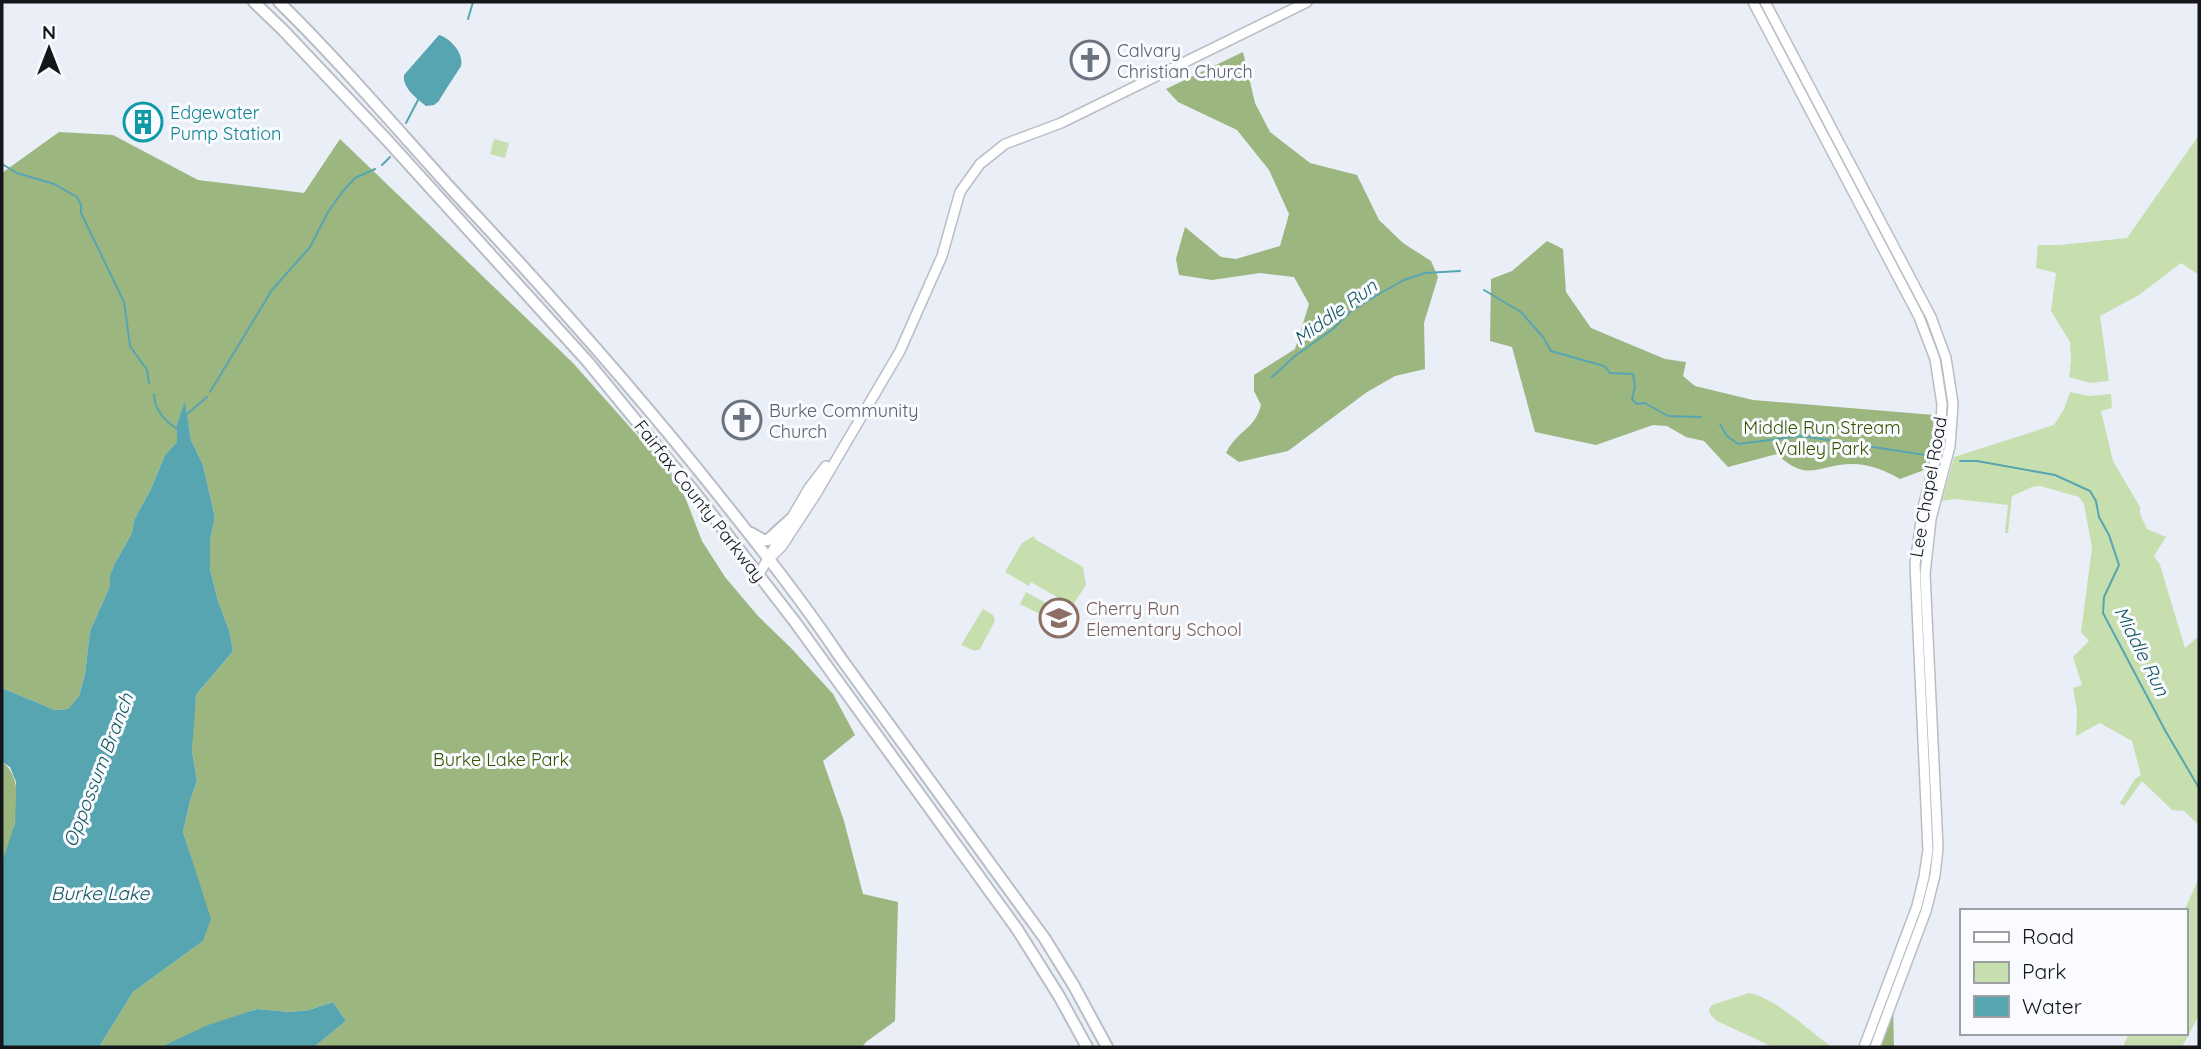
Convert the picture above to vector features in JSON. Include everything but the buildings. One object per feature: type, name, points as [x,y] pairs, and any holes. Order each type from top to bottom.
[{"type":"highway","name":"Fairfax County Parkway","points":[[254,2],[284,30],[387,140],[588,362],[661,450],[759,574],[1017,929],[1087,1047]]},
{"type":"highway","name":"Fairfax County Parkway","points":[[279,2],[382,110],[566,312],[746,529],[1045,939],[1107,1047]]},
{"type":"highway","points":[[746,529],[757,538],[768,540],[791,519]]},
{"type":"main road","points":[[759,574],[782,546],[816,494],[914,324],[942,256],[960,192],[985,159],[1005,145],[1061,124],[1307,2]]},
{"type":"main road","name":"Lee Chapel Road","points":[[1753,2],[1919,317],[1932,346],[1941,393],[1940,442],[1923,507],[1915,564],[1928,821],[1927,858],[1917,906],[1864,1047]]},
{"type":"main road","name":"Lee Chapel Road","points":[[1765,2],[1931,317],[1946,358],[1952,393],[1950,446],[1931,519],[1925,574],[1936,784],[1937,860],[1926,911],[1875,1047]]},
{"type":"main road","points":[[769,559],[776,541],[809,488],[844,444]]},
{"type":"green space","points":[[1243,52],[1255,103],[1270,132],[1310,163],[1357,175],[1379,220],[1403,243],[1431,261],[1438,277],[1424,323],[1425,369],[1395,376],[1367,392],[1288,451],[1239,462],[1226,453],[1258,414],[1261,405],[1254,391],[1254,375],[1295,349],[1309,304],[1294,277],[1260,273],[1212,280],[1179,275],[1176,259],[1185,227],[1221,257],[1236,259],[1280,246],[1289,214],[1269,170],[1237,130],[1178,102],[1166,89]]},
{"type":"green space","name":"Burke Lake Park","points":[[59,132],[113,135],[198,180],[304,193],[340,139],[573,363],[669,471],[685,497],[702,541],[725,577],[758,616],[833,694],[855,735],[823,761],[844,821],[863,894],[898,902],[895,1021],[862,1047],[314,1047],[346,1021],[333,1002],[309,1010],[290,1012],[256,1009],[161,1047],[99,1047],[133,992],[203,941],[191,857],[183,832],[197,781],[192,751],[193,720],[196,695],[233,651],[210,569],[210,541],[215,517],[203,465],[191,440],[185,402],[177,424],[177,442],[165,455],[134,520],[132,533],[115,563],[110,586],[90,631],[85,674],[79,696],[68,709],[55,710],[2,688],[2,173]]},
{"type":"green space","points":[[2199,135],[2199,275],[2181,263],[2139,295],[2100,316],[2109,381],[2090,383],[2069,377],[2070,342],[2051,311],[2056,273],[2036,268],[2038,245],[2127,238]]},
{"type":"green space","points":[[494,139],[509,143],[505,158],[490,154]]},
{"type":"green space","points":[[1547,241],[1563,249],[1566,292],[1591,328],[1665,359],[1686,362],[1683,376],[1695,386],[1753,400],[1934,415],[1932,441],[1924,470],[1900,479],[1859,464],[1805,470],[1788,463],[1777,454],[1728,467],[1704,441],[1686,437],[1667,426],[1653,425],[1596,445],[1535,432],[1512,347],[1490,341],[1491,279],[1512,271]]},
{"type":"green space","name":"Middle Run Stream Valley Park","points":[[2070,392],[2089,396],[2111,394],[2112,408],[2101,411],[2113,461],[2140,507],[2140,514],[2147,529],[2166,537],[2154,556],[2160,565],[2185,648],[2199,636],[2199,825],[2184,811],[2172,810],[2142,781],[2124,806],[2120,803],[2135,779],[2141,775],[2132,741],[2100,723],[2076,736],[2077,711],[2073,688],[2082,685],[2073,657],[2089,641],[2081,632],[2092,548],[2084,504],[2079,497],[2040,486],[2012,496],[2008,533],[2005,533],[2008,505],[1955,499],[1942,501],[1954,457],[2054,425]]},
{"type":"green space","points":[[1034,536],[1036,540],[1083,567],[1086,585],[1072,606],[1031,582],[1029,586],[1005,572],[1022,543]]},
{"type":"green space","points":[[1026,592],[1046,603],[1040,614],[1020,604]]},
{"type":"green space","points":[[983,609],[993,615],[995,621],[980,649],[975,651],[961,645]]},
{"type":"green space","points":[[2,762],[10,770],[15,782],[17,810],[11,839],[2,863]]},
{"type":"green space","points":[[2199,878],[2199,1015],[2182,1047],[2123,1047],[2128,1035],[2187,1035],[2185,909]]},
{"type":"green space","points":[[1749,993],[1781,1008],[1832,1047],[1773,1047],[1717,1021],[1710,1014],[1712,1005]]},
{"type":"green space","points":[[1893,1003],[1894,1047],[1879,1047]]},
{"type":"water","points":[[439,35],[455,47],[461,66],[439,101],[426,106],[408,89],[404,75]]},
{"type":"water","name":"Burke Lake","points":[[185,401],[191,440],[203,465],[215,517],[210,541],[210,569],[233,651],[196,695],[192,751],[197,781],[183,832],[211,919],[203,941],[133,992],[99,1047],[2,1047],[2,863],[15,823],[16,782],[10,767],[2,762],[2,688],[55,710],[68,709],[79,696],[85,674],[90,631],[110,586],[110,576],[115,563],[132,533],[134,520],[165,455],[177,442],[177,424]]},
{"type":"water","points":[[333,1002],[346,1021],[314,1047],[161,1047],[208,1025],[257,1009],[290,1012],[309,1010]]},
{"type":"waterway","points":[[468,19],[473,2]]},
{"type":"waterway","points":[[406,123],[418,100]]},
{"type":"waterway","points":[[382,165],[390,157]]},
{"type":"waterway","name":"Oppossum Branch","points":[[2,164],[17,173],[54,184],[77,197],[81,213],[124,302],[130,346],[147,370],[149,383]]},
{"type":"waterway","points":[[210,392],[272,290],[310,247],[328,212],[343,191],[355,178],[375,169]]},
{"type":"waterway","name":"Middle Run","points":[[1272,377],[1295,356],[1333,329],[1350,312],[1372,298],[1404,280],[1425,273],[1460,271]]},
{"type":"waterway","name":"Middle Run","points":[[1484,290],[1521,312],[1543,337],[1551,351],[1604,366],[1610,373],[1633,374],[1635,387],[1632,399],[1637,404],[1645,403],[1668,416],[1701,417]]},
{"type":"waterway","name":"Oppossum Branch","points":[[154,394],[161,414],[177,429]]},
{"type":"waterway","points":[[187,414],[207,397]]},
{"type":"waterway","name":"Middle Run","points":[[1720,424],[1727,436],[1738,444],[1802,436],[1925,455]]},
{"type":"waterway","name":"Middle Run","points":[[1960,461],[1977,461],[2055,475],[2090,491],[2119,565],[2104,597],[2103,613],[2199,788]]},
{"type":"place","name":"Calvary Christian Church","points":[[1090,60]]},
{"type":"place","name":"Edgewater Pump Station","points":[[143,122]]},
{"type":"place","name":"Burke Community Church","points":[[742,420]]},
{"type":"place","name":"Cherry Run Elementary School","points":[[1059,618]]}]
